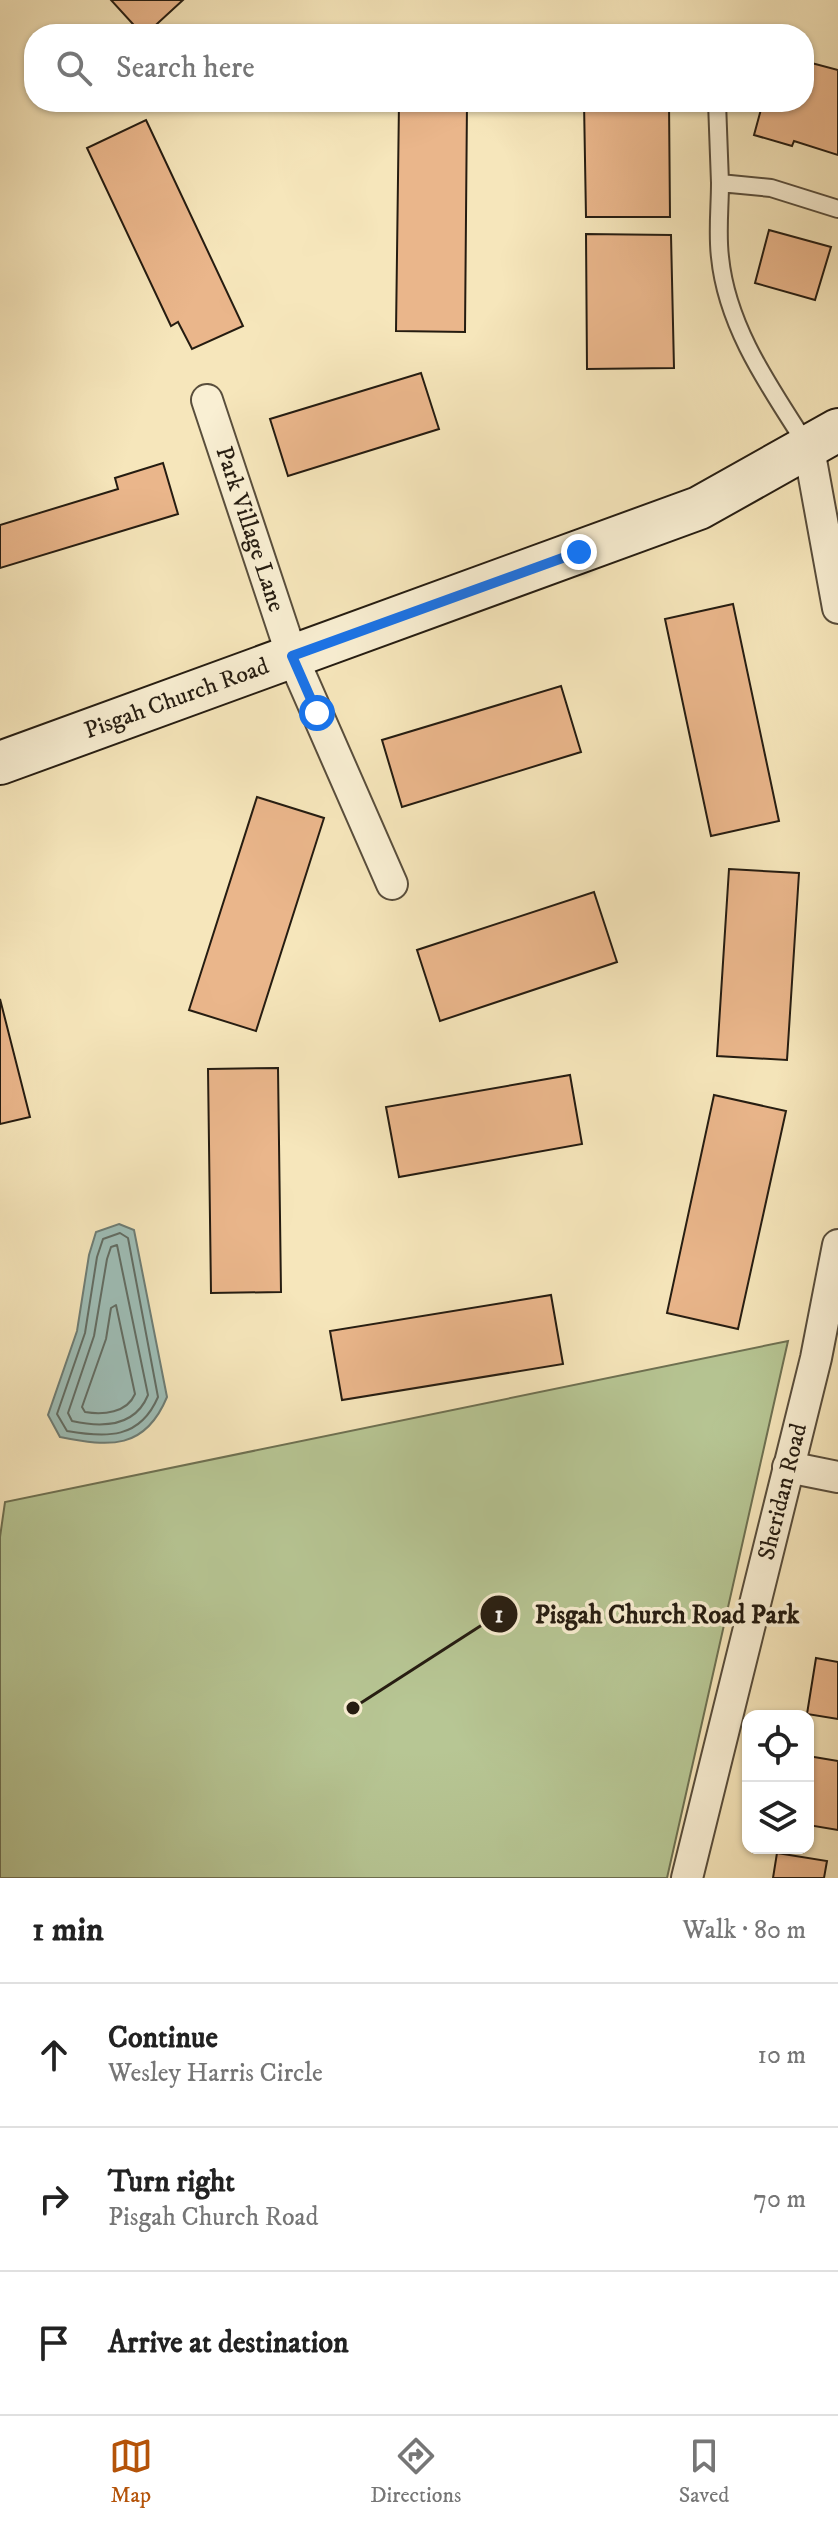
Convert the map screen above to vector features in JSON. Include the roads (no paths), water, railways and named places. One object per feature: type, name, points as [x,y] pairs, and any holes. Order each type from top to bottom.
[{"type":"main road","name":"Pisgah Church Road","points":[[0,763],[699,508],[823,440]]},
{"type":"street","name":"Park Village Lane","points":[[207,400],[292,656],[392,884]]},
{"type":"street","points":[[823,440],[838,608]]},
{"type":"street","name":"Sheridan Road","points":[[687,1878],[816,1358],[838,1245]]},
{"type":"street","points":[[788,1467],[838,1477]]},
{"type":"lane","points":[[717,112],[720,258],[731,309],[762,374],[823,440]]},
{"type":"lane","points":[[720,183],[771,188],[838,209]]},
{"type":"water","points":[[119,1224],[134,1230],[167,1397],[148,1427],[124,1441],[110,1443],[60,1437],[48,1415],[77,1331],[89,1255],[96,1232]]},
{"type":"place","name":"Pisgah Church Road Park","points":[[353,1708]]}]
